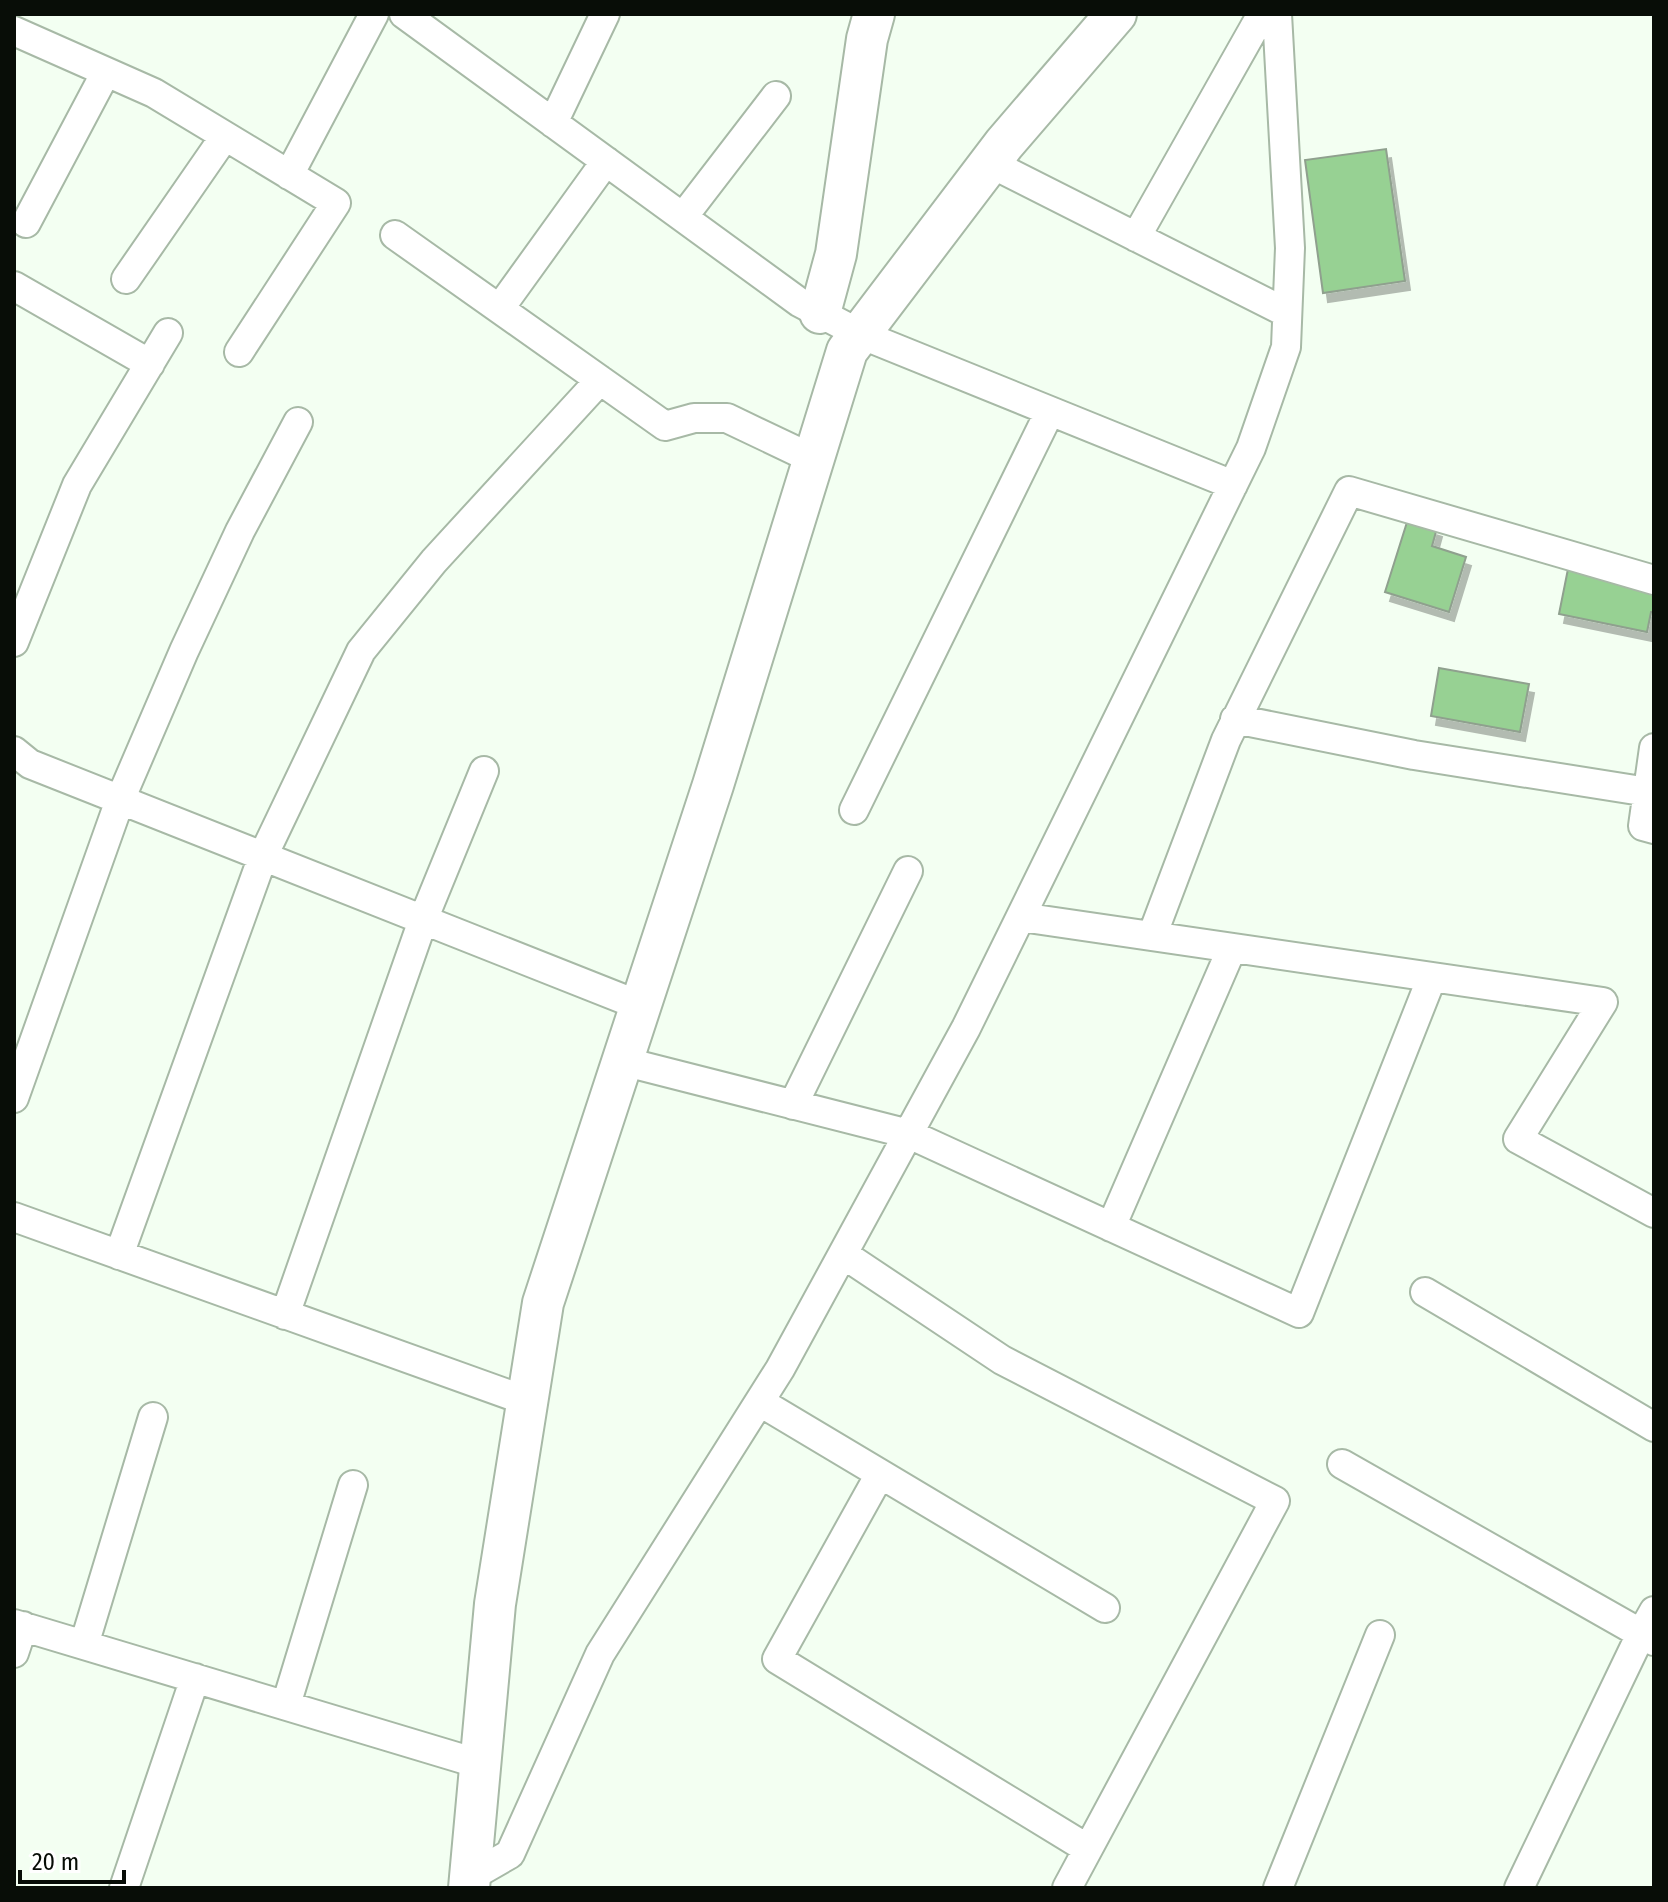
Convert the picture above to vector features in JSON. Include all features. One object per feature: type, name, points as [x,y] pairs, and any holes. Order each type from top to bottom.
[{"type":"street","points":[[289,175],[374,14]]},
{"type":"street","points":[[404,14],[799,302],[860,334],[1233,485]]},
{"type":"street","points":[[553,123],[605,14]]},
{"type":"street","points":[[820,313],[836,254],[867,39],[874,14]]},
{"type":"street","points":[[470,1882],[495,1604],[543,1303],[713,785],[847,351],[1004,144],[1116,14]]},
{"type":"street","points":[[1136,237],[1262,14]]},
{"type":"street","points":[[470,1882],[510,1854],[600,1654],[780,1369],[909,1134],[966,1028],[1251,448],[1286,347],[1290,248],[1277,14]]},
{"type":"street","points":[[14,31],[154,93],[336,203],[239,352]]},
{"type":"street","points":[[26,223],[106,72]]},
{"type":"street","points":[[683,217],[776,96]]},
{"type":"street","points":[[126,279],[225,136]]},
{"type":"street","points":[[500,308],[606,161]]},
{"type":"street","points":[[990,163],[1287,313]]},
{"type":"street","points":[[395,235],[665,426],[694,418],[727,418],[813,459]]},
{"type":"street","points":[[14,286],[150,364]]},
{"type":"street","points":[[14,642],[77,485],[168,333]]},
{"type":"street","points":[[119,1255],[263,856],[361,651],[434,561],[600,380]]},
{"type":"street","points":[[854,810],[1050,411]]},
{"type":"street","points":[[14,1098],[120,800],[234,544],[298,422]]},
{"type":"street","points":[[1152,936],[1235,719],[1349,491],[1654,580]]},
{"type":"street","points":[[1235,719],[1414,755],[1648,792]]},
{"type":"street","points":[[1654,748],[1643,826],[1654,829]]},
{"type":"street","points":[[14,751],[30,764],[641,1006]]},
{"type":"street","points":[[285,1315],[423,920],[484,771]]},
{"type":"street","points":[[793,1105],[908,871]]},
{"type":"street","points":[[1021,917],[1603,1002],[1518,1139],[1654,1213]]},
{"type":"street","points":[[1111,1227],[1232,948]]},
{"type":"street","points":[[622,1061],[909,1134],[1299,1313],[1432,977]]},
{"type":"street","points":[[16,1224],[119,1255],[527,1401]]},
{"type":"street","points":[[843,1254],[1002,1360],[1275,1501],[1067,1888]]},
{"type":"street","points":[[1425,1292],[1654,1427]]},
{"type":"street","points":[[760,1402],[1105,1608]]},
{"type":"street","points":[[84,1645],[153,1417]]},
{"type":"street","points":[[1342,1464],[1650,1629],[1519,1888]]},
{"type":"street","points":[[880,1474],[777,1659],[1088,1849]]},
{"type":"street","points":[[286,1705],[353,1485]]},
{"type":"street","points":[[17,1634],[84,1645],[480,1764]]},
{"type":"street","points":[[1278,1888],[1380,1635]]},
{"type":"street","points":[[124,1888],[195,1678]]},
{"type":"building","points":[[1386,149],[1405,281],[1323,293],[1305,160]]},
{"type":"building","points":[[1408,519],[1437,528],[1432,546],[1466,557],[1449,612],[1385,592]]},
{"type":"building","points":[[1568,569],[1654,586],[1654,612],[1651,612],[1647,632],[1559,614]]},
{"type":"building","points":[[1439,668],[1529,684],[1520,732],[1431,716]]}]
